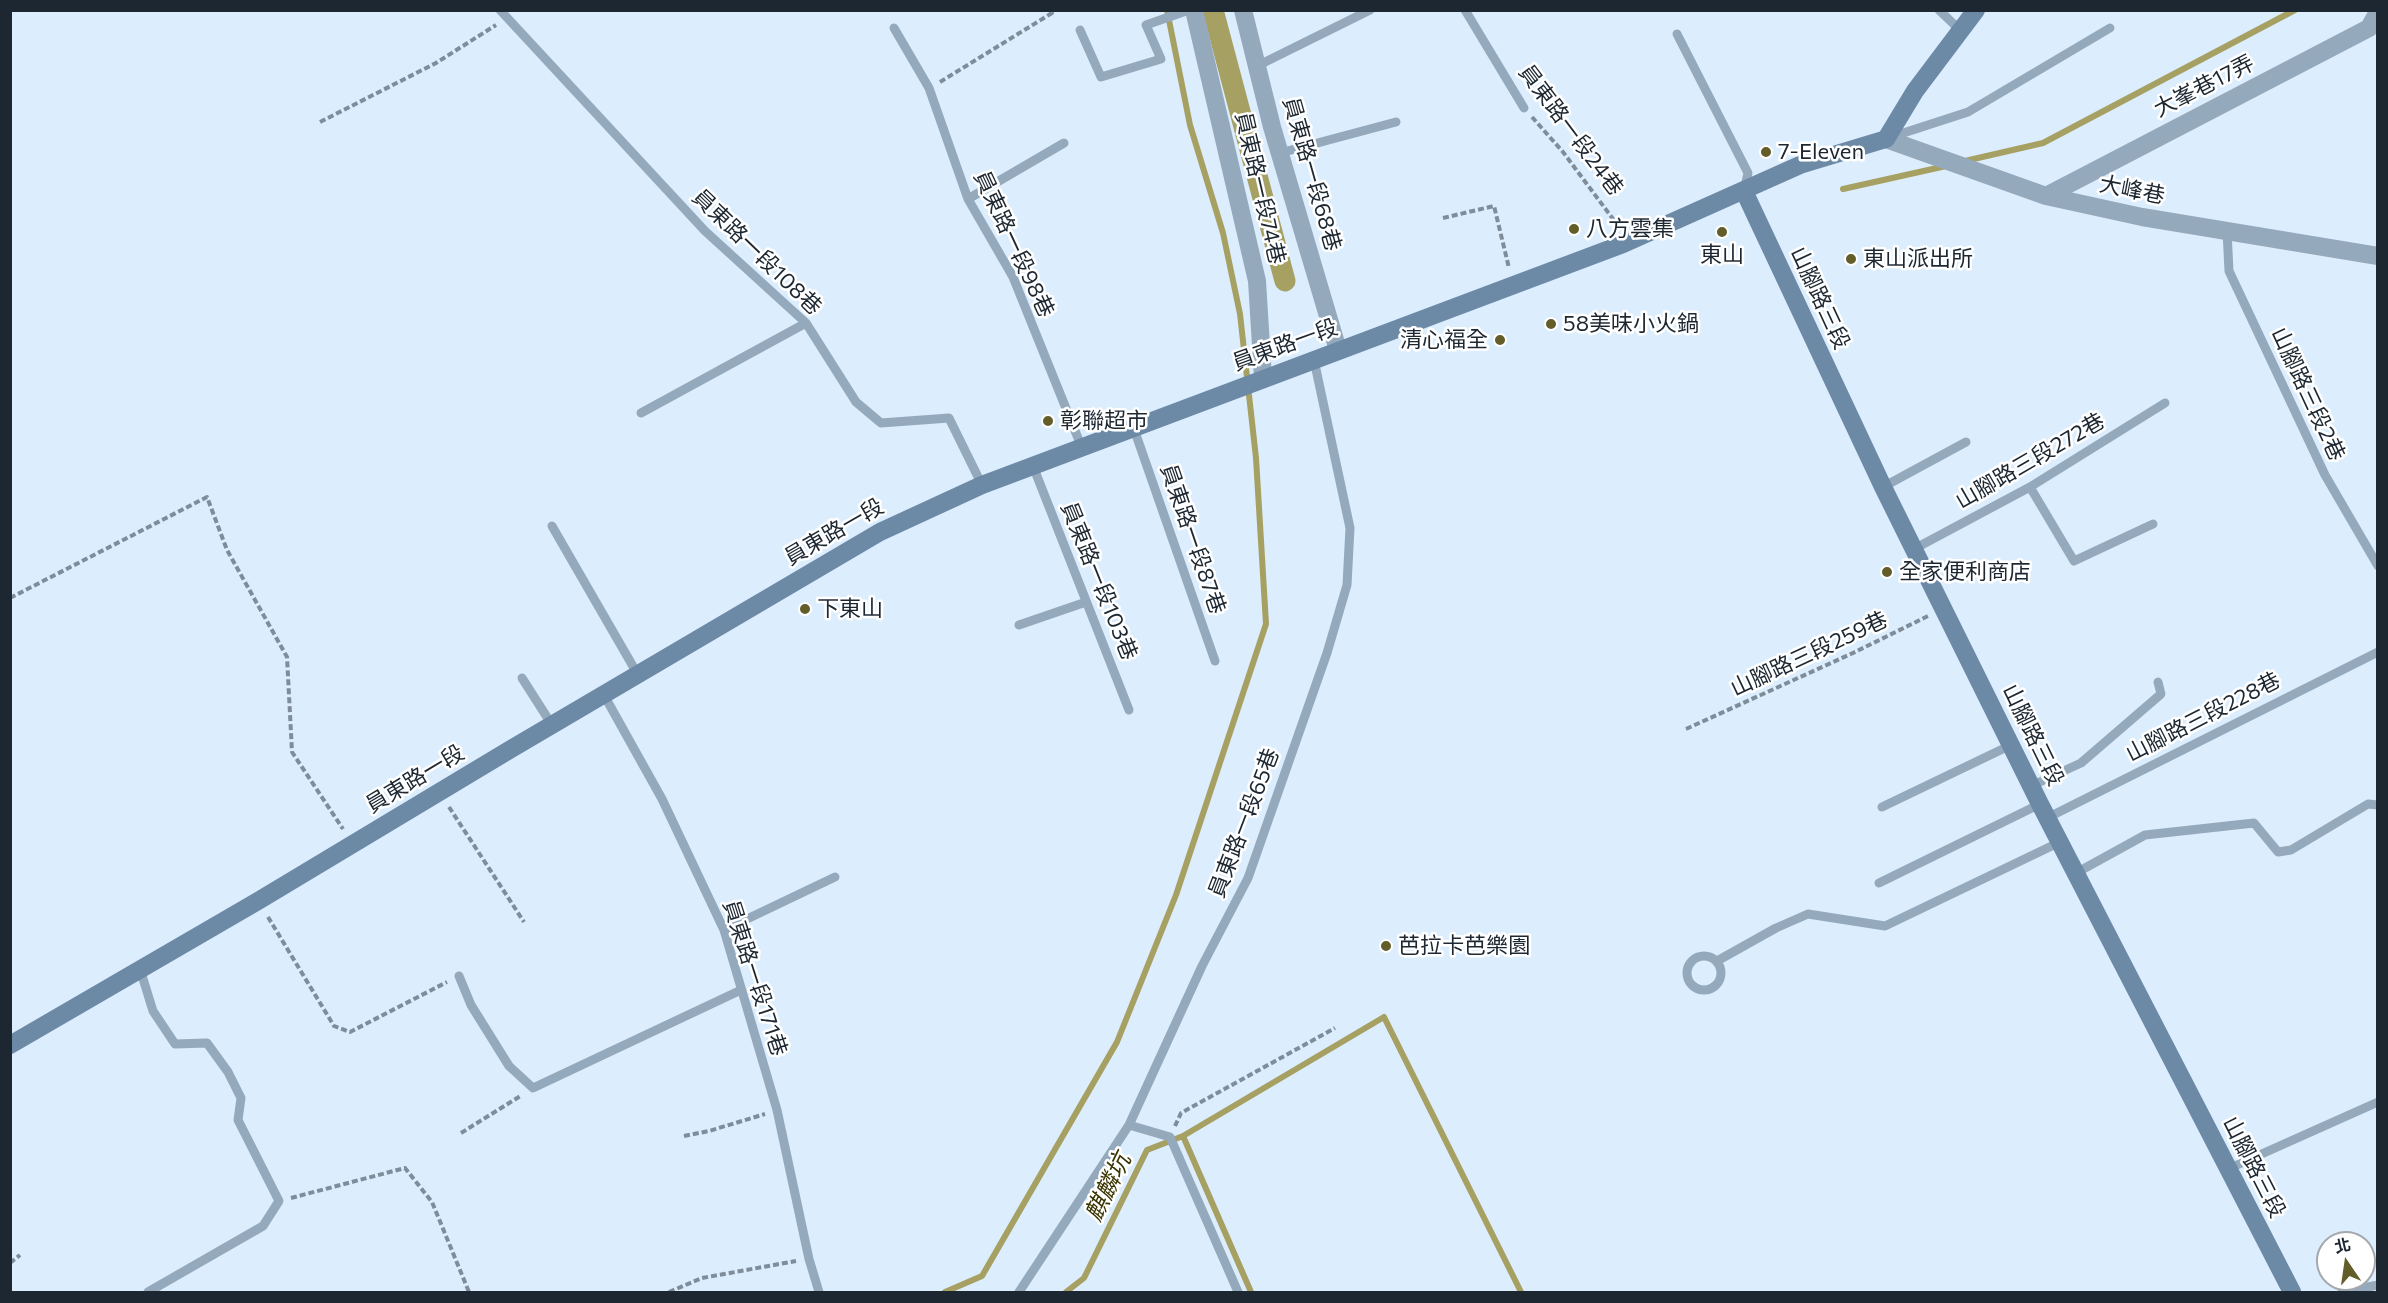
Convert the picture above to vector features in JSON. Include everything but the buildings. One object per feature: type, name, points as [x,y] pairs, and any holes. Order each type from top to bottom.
[{"type":"main road","points":[[1886,139],[1915,91],[1976,10]]},
{"type":"main road","name":"員東路一段","points":[[10,1045],[353,845],[880,531],[982,485],[1623,244],[1800,165],[1886,139]]},
{"type":"main road","name":"山腳路三段","points":[[1744,191],[1882,487],[2043,811],[2292,1293]]},
{"type":"street","name":"員東路一段74巷","points":[[1194,10],[1257,281],[1263,378]]},
{"type":"street","name":"員東路一段68巷","points":[[1243,10],[1280,153],[1338,350]]},
{"type":"street","name":"大峯巷17弄","points":[[2046,196],[2375,24]]},
{"type":"street","name":"大峰巷","points":[[1886,139],[2046,196],[2142,217],[2378,256]]},
{"type":"lane","points":[[1080,30],[1101,76],[1161,59],[1146,25],[1189,10]]},
{"type":"lane","points":[[1257,66],[1370,10]]},
{"type":"lane","name":"員東路一段24巷","points":[[1465,10],[1524,108]]},
{"type":"lane","points":[[1939,10],[1961,31]]},
{"type":"lane","name":"員東路一段108巷","points":[[503,14],[705,231],[806,324],[856,402],[881,423],[949,418],[982,485]]},
{"type":"lane","name":"員東路一段98巷","points":[[894,28],[929,88],[968,198],[1013,276],[1082,448]]},
{"type":"lane","points":[[1886,139],[1968,112],[2110,28]]},
{"type":"lane","points":[[1677,34],[1748,173],[1744,191]]},
{"type":"lane","points":[[1280,153],[1395,122]]},
{"type":"lane","points":[[968,198],[1064,143]]},
{"type":"lane","name":"山腳路三段2巷","points":[[2227,231],[2229,271],[2325,475],[2378,566]]},
{"type":"lane","points":[[641,413],[806,324]]},
{"type":"lane","name":"員東路一段65巷","points":[[1019,1293],[1129,1125],[1203,966],[1248,878],[1327,653],[1347,585],[1350,528],[1314,360]]},
{"type":"lane","name":"山腳路三段272巷","points":[[1914,549],[2030,487],[2165,403]]},
{"type":"lane","name":"員東路一段87巷","points":[[1134,429],[1215,662]]},
{"type":"lane","points":[[1882,487],[1966,442]]},
{"type":"lane","name":"員東路一段103巷","points":[[1033,466],[1129,710]]},
{"type":"lane","points":[[2030,487],[2074,561],[2153,524]]},
{"type":"lane","points":[[552,526],[638,675]]},
{"type":"lane","points":[[1019,626],[1086,602]]},
{"type":"lane","name":"山腳路三段228巷","points":[[1879,883],[2043,811],[2378,652]]},
{"type":"lane","points":[[522,678],[552,725]]},
{"type":"lane","points":[[2031,786],[2081,763],[2161,694],[2158,682]]},
{"type":"lane","name":"員東路一段171巷","points":[[604,695],[662,799],[724,930],[777,1110],[809,1259],[819,1293]]},
{"type":"lane","points":[[1882,807],[2011,745]]},
{"type":"lane","points":[[2076,873],[2145,835],[2173,831],[2254,823],[2278,852],[2291,850],[2368,804],[2378,805]]},
{"type":"lane","points":[[1717,961],[1776,928],[1808,914],[1885,926],[2060,842]]},
{"type":"lane","points":[[724,930],[835,877]]},
{"type":"lane","points":[[140,969],[153,1011],[175,1044],[207,1043],[228,1072],[241,1098],[238,1120],[279,1202],[263,1226],[148,1293]]},
{"type":"lane","points":[[459,976],[471,1005],[509,1066],[533,1088],[741,990]]},
{"type":"lane","points":[[2228,1169],[2378,1102]]},
{"type":"lane","points":[[1129,1125],[1170,1137],[1238,1293]]},
{"type":"lane","points":[[2342,1293],[2378,1285]]},
{"type":"path","points":[[929,88],[1052,13],[1050,10]]},
{"type":"path","points":[[320,122],[436,63],[503,14]]},
{"type":"path","name":"員東路一段24巷","points":[[1524,108],[1563,152],[1613,219],[1623,244]]},
{"type":"path","points":[[1443,218],[1494,206],[1514,286]]},
{"type":"path","points":[[10,598],[207,497],[227,550],[287,657],[292,752],[353,845]]},
{"type":"path","name":"山腳路三段259巷","points":[[1686,729],[1853,653],[1944,608]]},
{"type":"path","points":[[439,792],[524,922]]},
{"type":"path","points":[[258,901],[334,1026],[350,1032],[459,976]]},
{"type":"path","points":[[1170,1137],[1181,1113],[1335,1028]]},
{"type":"path","points":[[461,1133],[533,1088]]},
{"type":"path","points":[[684,1136],[709,1131],[777,1110]]},
{"type":"path","points":[[279,1202],[405,1168],[432,1202],[470,1293]]},
{"type":"path","points":[[10,1263],[20,1255]]},
{"type":"path","points":[[669,1293],[702,1278],[809,1259]]},
{"type":"waterway","points":[[945,1292],[982,1276],[1117,1042],[1176,895],[1266,624],[1256,458],[1240,314],[1223,233],[1190,125],[1167,10]]},
{"type":"waterway","points":[[1213,10],[1285,281]]},
{"type":"waterway","points":[[1965,161],[2043,143],[2295,10]]},
{"type":"waterway","points":[[1843,189],[1946,166]]},
{"type":"waterway","points":[[1183,1136],[1384,1017],[1521,1292]]},
{"type":"waterway","name":"麒麟坑","points":[[1066,1292],[1084,1278],[1147,1150],[1183,1136],[1251,1292]]},
{"type":"place","name":"7-Eleven","points":[[1766,152]]},
{"type":"place","name":"八方雲集","points":[[1574,229]]},
{"type":"place","name":"東山","points":[[1722,232]]},
{"type":"place","name":"東山派出所","points":[[1851,259]]},
{"type":"place","name":"58美味小火鍋","points":[[1551,324]]},
{"type":"place","name":"清心福全","points":[[1500,340]]},
{"type":"place","name":"彰聯超市","points":[[1048,421]]},
{"type":"place","name":"全家便利商店","points":[[1887,572]]},
{"type":"place","name":"下東山","points":[[805,609]]},
{"type":"place","name":"芭拉卡芭樂園","points":[[1386,946]]}]
